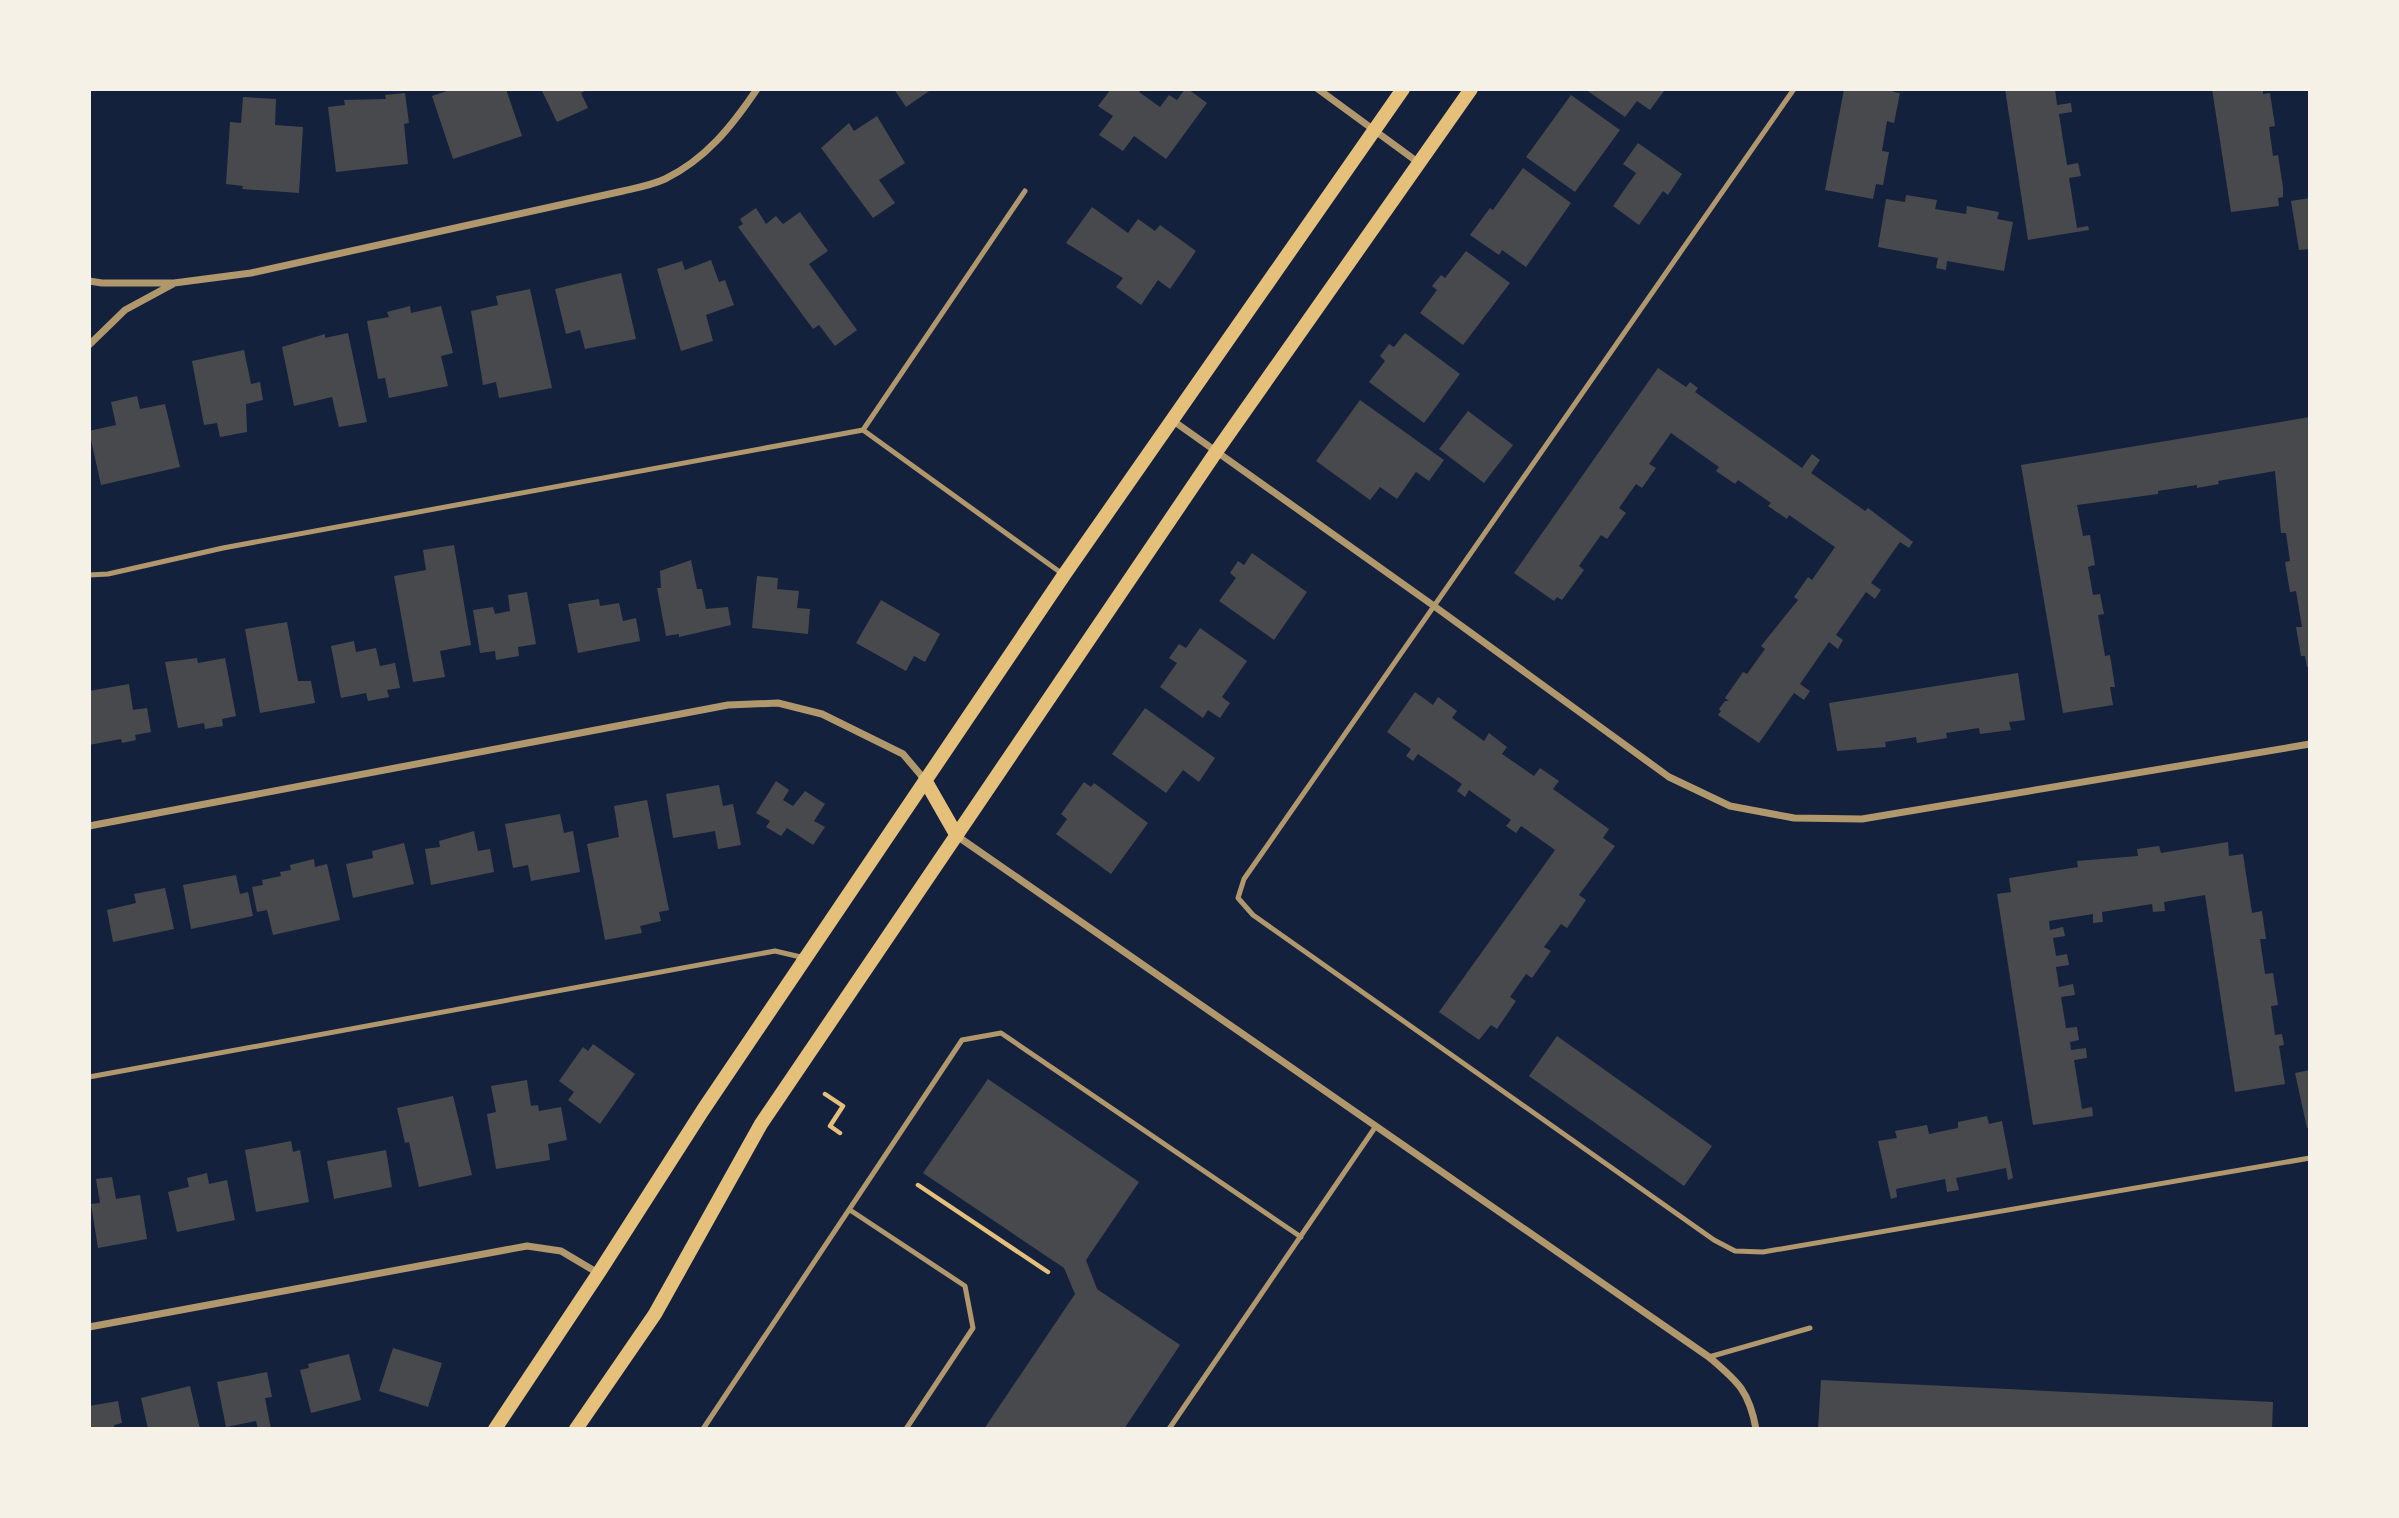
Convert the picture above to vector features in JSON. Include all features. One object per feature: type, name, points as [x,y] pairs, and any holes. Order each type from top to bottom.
[{"type":"main road","points":[[495,1429],[703,1110],[925,780],[1064,575],[1403,89]]},
{"type":"main road","points":[[576,1429],[655,1314],[761,1124],[1216,452],[1471,89]]},
{"type":"main road","points":[[925,780],[957,836]]},
{"type":"street","points":[[89,281],[102,284],[174,283],[264,270],[664,180],[707,152],[731,127],[757,89]]},
{"type":"street","points":[[1318,89],[1419,163]]},
{"type":"street","points":[[89,345],[125,310],[174,283]]},
{"type":"street","points":[[1172,420],[1669,777],[1730,806],[1794,818],[1862,819],[2310,744]]},
{"type":"street","points":[[89,825],[729,705],[778,703],[822,714],[903,754],[925,780]]},
{"type":"street","points":[[957,836],[1709,1356],[1739,1382],[1753,1411],[1756,1429]]},
{"type":"street","points":[[89,1327],[527,1246],[561,1251],[598,1274]]},
{"type":"lane","points":[[1794,89],[1244,879],[1238,898],[1253,915],[1714,1240],[1735,1251],[1763,1252],[2310,1158]]},
{"type":"lane","points":[[89,575],[108,574],[236,545],[863,430],[1025,191]]},
{"type":"lane","points":[[863,430],[1064,575]]},
{"type":"lane","points":[[89,1077],[775,951],[806,958]]},
{"type":"lane","points":[[703,1429],[962,1040],[1001,1033],[1301,1237]]},
{"type":"lane","points":[[1169,1429],[1376,1126]]},
{"type":"lane","points":[[850,1210],[965,1286],[973,1328],[906,1429]]},
{"type":"lane","points":[[1709,1356],[1810,1328]]},
{"type":"path","points":[[825,1094],[843,1106],[830,1126],[840,1133]]},
{"type":"path","points":[[918,1185],[1048,1272]]},
{"type":"building","points":[[453,89],[506,89],[522,136],[453,159],[432,96]]},
{"type":"building","points":[[541,89],[589,89],[581,93],[588,108],[557,122]]},
{"type":"building","points":[[894,89],[932,89],[906,107]]},
{"type":"building","points":[[1111,89],[1142,89],[1139,92],[1160,107],[1169,95],[1177,100],[1185,89],[1188,89],[1207,103],[1166,159],[1134,136],[1123,151],[1099,135],[1113,116],[1098,106]]},
{"type":"building","points":[[1585,89],[1664,91],[1650,110],[1637,101],[1625,117]]},
{"type":"building","points":[[1844,89],[1894,89],[1893,92],[1900,93],[1894,123],[1887,121],[1882,151],[1889,152],[1883,185],[1876,184],[1873,199],[1825,190]]},
{"type":"building","points":[[2005,89],[2055,89],[2057,105],[2071,103],[2072,112],[2059,114],[2067,165],[2078,163],[2081,176],[2069,178],[2077,228],[2088,226],[2089,230],[2028,240]]},
{"type":"building","points":[[2212,89],[2263,89],[2263,94],[2270,93],[2275,126],[2269,127],[2273,156],[2278,155],[2283,187],[2283,197],[2278,198],[2279,206],[2231,212]]},
{"type":"building","points":[[405,93],[409,123],[404,124],[408,164],[336,172],[328,107],[345,105],[344,100],[386,99],[385,95]]},
{"type":"building","points":[[1571,95],[1620,130],[1575,192],[1526,157]]},
{"type":"building","points":[[243,97],[276,99],[275,125],[303,127],[299,193],[242,189],[243,186],[226,184],[230,122],[241,123]]},
{"type":"building","points":[[877,116],[905,163],[879,180],[895,203],[873,218],[821,148],[849,123],[854,131]]},
{"type":"building","points":[[1638,143],[1682,174],[1668,195],[1663,191],[1639,225],[1613,206],[1636,173],[1623,164]]},
{"type":"building","points":[[1523,168],[1571,203],[1526,267],[1502,250],[1499,255],[1470,235],[1490,208],[1493,210]]},
{"type":"building","points":[[1906,195],[1937,200],[1935,209],[1966,214],[1967,206],[1999,212],[1997,219],[2013,222],[2004,271],[1947,261],[1946,270],[1936,268],[1938,258],[1878,247],[1886,199],[1905,202]]},
{"type":"building","points":[[2310,198],[2310,249],[2299,250],[2291,201]]},
{"type":"building","points":[[1092,207],[1128,233],[1138,219],[1155,231],[1160,225],[1196,251],[1170,289],[1158,280],[1141,305],[1116,287],[1123,278],[1066,243]]},
{"type":"building","points":[[756,208],[766,224],[776,216],[783,224],[800,212],[828,251],[809,264],[857,330],[835,346],[819,325],[813,329],[738,227],[743,224],[740,219]]},
{"type":"building","points":[[1466,251],[1510,283],[1463,345],[1420,313],[1437,290],[1432,286],[1441,275],[1445,278]]},
{"type":"building","points":[[711,260],[719,282],[725,280],[734,305],[706,315],[713,341],[681,351],[657,269],[682,261],[685,270]]},
{"type":"building","points":[[621,273],[636,339],[585,349],[580,330],[566,334],[555,289]]},
{"type":"building","points":[[530,289],[552,388],[499,398],[496,382],[483,385],[471,311],[498,305],[496,296]]},
{"type":"building","points":[[410,306],[411,313],[441,306],[453,353],[441,356],[448,386],[389,398],[385,378],[378,379],[367,321],[389,317],[387,312]]},
{"type":"building","points":[[348,333],[367,422],[339,427],[332,397],[294,406],[282,347],[325,334],[325,338]]},
{"type":"building","points":[[1405,333],[1460,374],[1424,423],[1369,382],[1385,361],[1380,356],[1389,344],[1394,347]]},
{"type":"building","points":[[244,350],[251,384],[260,382],[263,400],[246,404],[247,432],[220,437],[217,423],[204,425],[192,361]]},
{"type":"building","points":[[1658,368],[1686,387],[1690,382],[1698,388],[1695,392],[1802,468],[1812,454],[1820,460],[1811,473],[1865,511],[1868,508],[1913,542],[1909,548],[1900,542],[1871,583],[1881,590],[1875,599],[1866,592],[1836,635],[1843,640],[1838,649],[1829,642],[1800,684],[1810,691],[1804,700],[1794,693],[1759,743],[1718,715],[1721,711],[1719,709],[1725,701],[1729,701],[1725,698],[1743,672],[1747,674],[1765,649],[1761,646],[1798,600],[1794,597],[1808,577],[1812,580],[1835,547],[1789,515],[1787,519],[1768,506],[1771,503],[1738,480],[1735,484],[1716,471],[1719,467],[1671,433],[1649,464],[1656,468],[1642,488],[1636,484],[1619,508],[1626,513],[1607,539],[1601,535],[1579,566],[1584,570],[1562,600],[1557,597],[1554,601],[1514,573]]},
{"type":"building","points":[[137,396],[140,409],[165,404],[180,467],[101,485],[89,431],[116,425],[111,402]]},
{"type":"building","points":[[1360,400],[1444,460],[1429,481],[1416,472],[1397,499],[1380,487],[1370,500],[1316,461]]},
{"type":"building","points":[[1468,411],[1513,445],[1484,483],[1439,449]]},
{"type":"building","points":[[2310,417],[2310,667],[2307,667],[2305,656],[2301,656],[2296,627],[2302,627],[2296,591],[2290,592],[2285,562],[2290,561],[2286,533],[2281,533],[2275,471],[2218,481],[2219,484],[2197,488],[2197,485],[2158,491],[2158,494],[2077,505],[2083,536],[2090,535],[2095,565],[2088,567],[2093,595],[2100,594],[2104,614],[2098,615],[2105,656],[2110,655],[2115,687],[2110,687],[2113,705],[2063,713],[2021,465]]},
{"type":"building","points":[[454,545],[471,645],[440,651],[445,677],[413,682],[394,576],[426,570],[423,550]]},
{"type":"building","points":[[1252,553],[1307,592],[1274,640],[1219,601],[1236,578],[1230,573],[1238,561],[1244,565]]},
{"type":"building","points":[[691,560],[697,589],[702,589],[706,609],[728,607],[731,625],[679,637],[679,634],[666,636],[657,588],[661,588],[660,571]]},
{"type":"building","points":[[757,576],[778,578],[777,589],[799,591],[797,608],[810,609],[808,634],[752,628]]},
{"type":"building","points":[[527,592],[536,644],[518,647],[519,656],[496,660],[495,651],[480,653],[473,610],[493,607],[495,614],[510,611],[508,595]]},
{"type":"building","points":[[599,599],[600,606],[619,603],[623,621],[636,618],[640,641],[578,653],[568,604]]},
{"type":"building","points":[[881,600],[940,634],[925,662],[914,656],[906,671],[856,643]]},
{"type":"building","points":[[287,622],[298,681],[311,681],[315,703],[260,713],[245,629]]},
{"type":"building","points":[[1200,628],[1247,661],[1222,697],[1230,703],[1220,718],[1208,710],[1203,718],[1160,687],[1177,663],[1169,658],[1179,644],[1186,648]]},
{"type":"building","points":[[354,641],[356,652],[376,648],[380,666],[395,663],[400,688],[387,690],[389,697],[368,701],[366,693],[341,698],[331,646]]},
{"type":"building","points":[[197,658],[198,663],[225,658],[236,716],[222,719],[223,726],[205,729],[204,723],[178,728],[165,662]]},
{"type":"building","points":[[2018,673],[2025,720],[2009,722],[2011,730],[1980,734],[1979,728],[1946,733],[1947,738],[1917,743],[1916,737],[1885,742],[1886,747],[1837,751],[1829,703]]},
{"type":"building","points":[[129,684],[133,710],[147,708],[151,732],[135,735],[136,740],[122,743],[121,739],[89,745],[89,691]]},
{"type":"building","points":[[1415,692],[1433,705],[1438,697],[1457,711],[1452,718],[1484,741],[1489,733],[1507,747],[1502,754],[1534,776],[1540,768],[1559,781],[1553,789],[1609,829],[1603,838],[1615,846],[1579,895],[1586,900],[1567,928],[1561,924],[1544,947],[1551,951],[1532,978],[1526,974],[1510,997],[1516,1001],[1497,1029],[1491,1025],[1479,1040],[1439,1012],[1555,850],[1521,826],[1516,833],[1506,826],[1511,820],[1469,790],[1465,797],[1457,791],[1462,784],[1418,754],[1413,761],[1406,756],[1411,749],[1387,732]]},
{"type":"building","points":[[1145,708],[1215,758],[1199,782],[1183,770],[1166,793],[1112,754]]},
{"type":"building","points":[[776,781],[789,790],[783,800],[793,806],[805,791],[825,804],[814,821],[825,827],[813,845],[787,828],[781,836],[766,827],[770,821],[756,813]]},
{"type":"building","points":[[1084,782],[1091,787],[1094,783],[1148,823],[1111,874],[1056,834],[1067,819],[1061,814]]},
{"type":"building","points":[[719,785],[723,806],[733,804],[741,845],[718,849],[715,831],[673,838],[666,794]]},
{"type":"building","points":[[647,800],[669,910],[659,912],[661,921],[640,926],[642,933],[605,940],[587,844],[619,837],[614,806]]},
{"type":"building","points":[[560,814],[564,833],[573,831],[580,872],[531,881],[528,865],[513,868],[505,824]]},
{"type":"building","points":[[474,831],[478,851],[490,849],[494,872],[431,885],[425,849],[440,847],[439,841]]},
{"type":"building","points":[[2228,842],[2229,856],[2243,854],[2252,913],[2262,911],[2266,939],[2260,939],[2265,974],[2273,973],[2278,1005],[2271,1006],[2275,1035],[2282,1034],[2284,1045],[2279,1046],[2285,1084],[2235,1092],[2205,895],[2164,902],[2165,911],[2153,912],[2152,904],[2102,912],[2103,922],[2093,923],[2093,914],[2049,921],[2050,930],[2063,927],[2065,936],[2053,938],[2056,956],[2067,954],[2069,965],[2056,967],[2059,987],[2073,984],[2075,995],[2061,997],[2066,1028],[2077,1027],[2079,1040],[2070,1042],[2071,1050],[2086,1048],[2087,1058],[2074,1060],[2082,1109],[2092,1107],[2093,1116],[2033,1125],[1997,894],[2011,892],[2009,878],[2078,867],[2077,861],[2138,856],[2137,849],[2159,846],[2161,853]]},
{"type":"building","points":[[404,843],[414,884],[353,898],[346,864],[373,858],[372,851]]},
{"type":"building","points":[[314,859],[315,867],[327,864],[340,920],[273,935],[267,910],[257,912],[252,887],[263,885],[262,880],[281,876],[280,872],[291,870],[290,865]]},
{"type":"building","points":[[236,875],[240,894],[248,892],[253,916],[191,929],[183,885]]},
{"type":"building","points":[[165,888],[174,929],[113,942],[107,910],[136,903],[134,894]]},
{"type":"building","points":[[1557,1036],[1712,1146],[1684,1186],[1529,1076]]},
{"type":"building","points":[[593,1044],[635,1074],[600,1124],[568,1100],[574,1092],[559,1081],[583,1047],[588,1051]]},
{"type":"building","points":[[2310,1070],[2310,1128],[2307,1128],[2295,1073]]},
{"type":"building","points":[[988,1079],[1139,1182],[1086,1260],[1097,1289],[1180,1345],[1124,1429],[984,1429],[1075,1294],[1064,1268],[923,1173]]},
{"type":"building","points":[[527,1080],[531,1106],[538,1105],[539,1111],[561,1107],[567,1140],[548,1144],[550,1160],[496,1169],[487,1114],[496,1112],[491,1086]]},
{"type":"building","points":[[453,1096],[472,1175],[419,1187],[409,1142],[405,1143],[397,1108]]},
{"type":"building","points":[[1987,1116],[1989,1124],[2002,1121],[2013,1178],[2008,1180],[2006,1168],[1956,1178],[1959,1190],[1947,1192],[1945,1179],[1896,1189],[1897,1197],[1891,1199],[1878,1141],[1897,1138],[1895,1131],[1927,1125],[1929,1134],[1958,1128],[1958,1122]]},
{"type":"building","points":[[291,1141],[293,1152],[300,1150],[309,1202],[256,1212],[245,1150]]},
{"type":"building","points":[[386,1150],[392,1187],[334,1199],[327,1161]]},
{"type":"building","points":[[207,1173],[209,1184],[227,1180],[235,1220],[177,1232],[168,1192],[189,1187],[187,1178]]},
{"type":"building","points":[[112,1177],[116,1199],[140,1195],[147,1239],[98,1248],[91,1204],[100,1203],[96,1179]]},
{"type":"building","points":[[393,1348],[442,1363],[428,1407],[379,1391]]},
{"type":"building","points":[[349,1354],[361,1400],[311,1413],[300,1370],[309,1368],[308,1364]]},
{"type":"building","points":[[267,1372],[272,1397],[265,1398],[271,1429],[258,1429],[256,1421],[226,1427],[217,1382]]},
{"type":"building","points":[[1821,1380],[2273,1402],[2272,1429],[1818,1429]]},
{"type":"building","points":[[190,1386],[200,1429],[148,1429],[141,1398]]},
{"type":"building","points":[[118,1401],[122,1423],[114,1425],[115,1429],[89,1429],[89,1406]]}]
